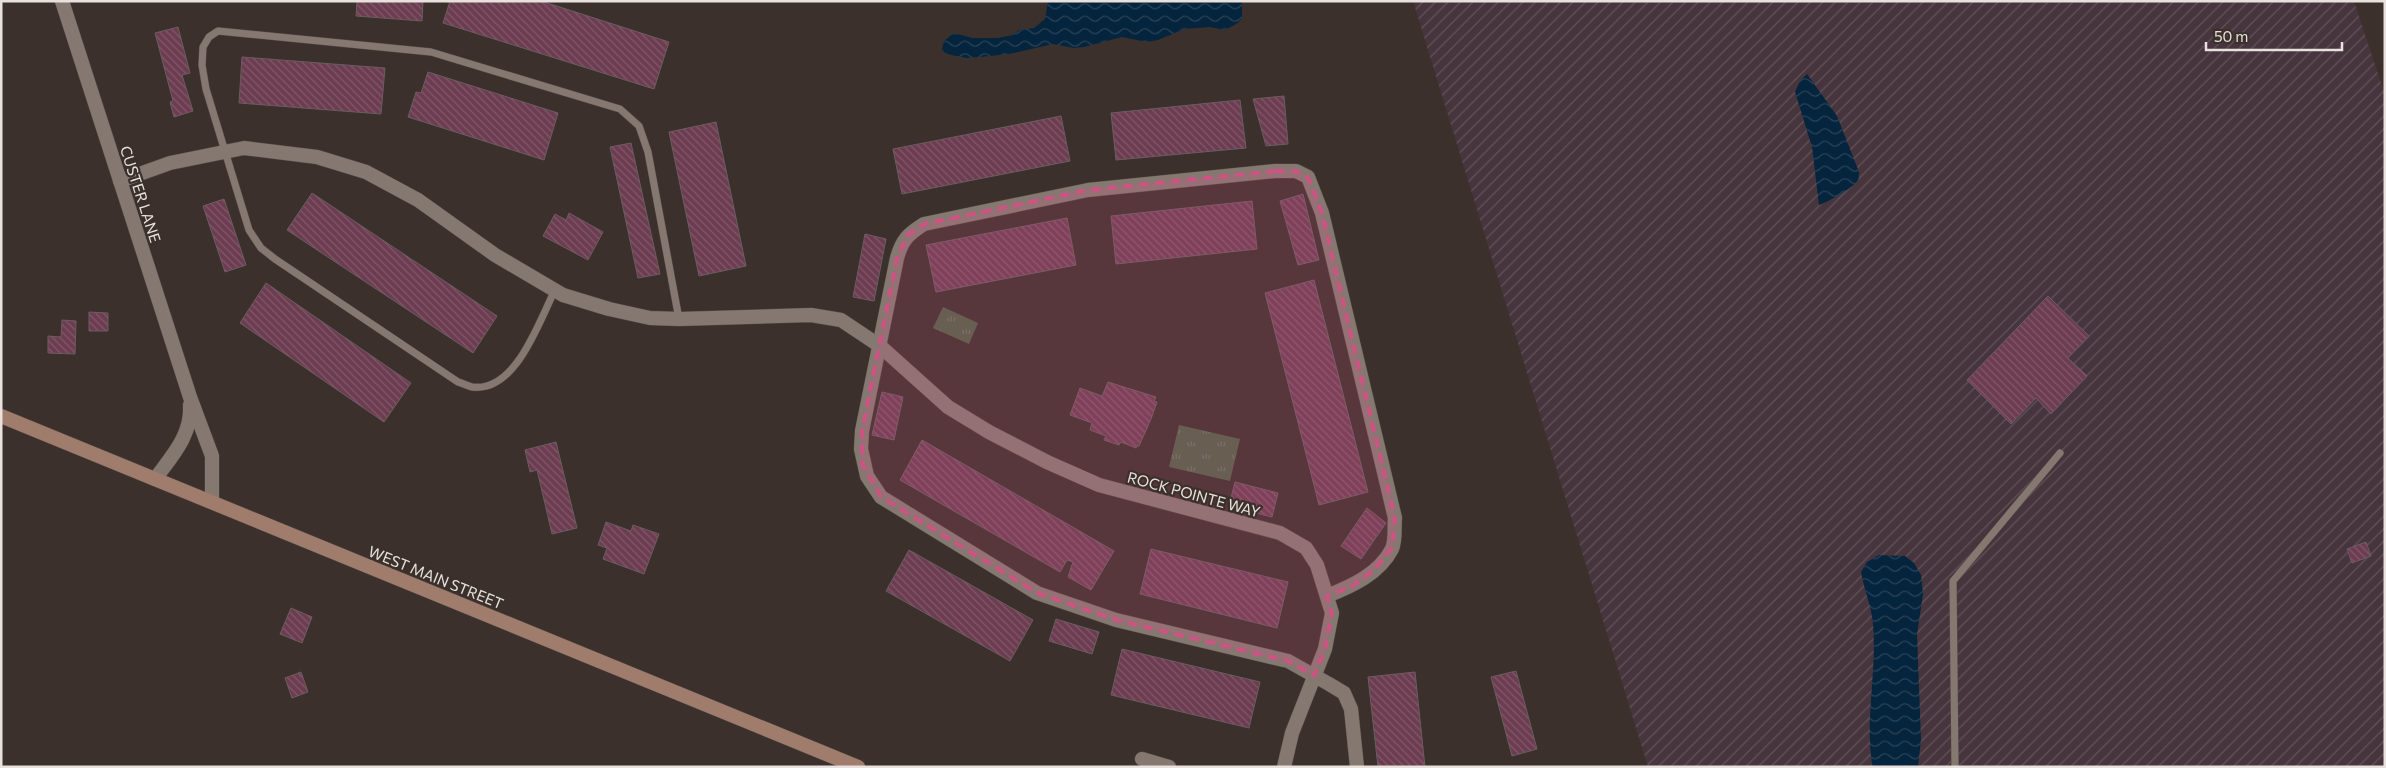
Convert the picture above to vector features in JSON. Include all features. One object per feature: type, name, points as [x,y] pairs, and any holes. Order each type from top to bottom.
[{"type":"main road","name":"WEST MAIN STREET","points":[[1,416],[858,767]]},
{"type":"street","name":"CUSTER LANE","points":[[62,1],[190,397],[212,456],[212,502]]},
{"type":"street","name":"ROCK POINTE WAY","points":[[120,180],[170,163],[244,148],[317,157],[366,172],[418,200],[495,255],[563,295],[609,309],[650,318],[827,316],[842,320],[880,346],[948,407],[989,432],[1047,462],[1099,486],[1280,533],[1306,548],[1317,565],[1332,613],[1326,649],[1292,733],[1284,767]]},
{"type":"street","points":[[1327,596],[1353,586],[1374,570],[1392,548],[1394,518],[1322,213],[1308,177],[1296,171],[1275,171],[1088,190],[924,224],[908,234],[902,243],[862,431],[861,449],[866,476],[881,498],[1037,593],[1116,620],[1288,661],[1344,693],[1351,709],[1357,767]]},
{"type":"street","name":"CUSTER LANE","points":[[155,479],[185,436],[191,413],[190,397]]},
{"type":"street","points":[[1142,759],[1169,767]]},
{"type":"lane","points":[[555,290],[523,354],[509,373],[498,382],[472,387],[458,382],[261,248],[249,230],[206,89],[202,64],[203,47],[209,36],[218,31],[431,52],[620,109],[639,126],[648,152],[679,319]]},
{"type":"lane","points":[[1954,767],[1953,581],[2060,452]]},
{"type":"highlighted area","points":[[1275,171],[1296,171],[1308,177],[1322,213],[1395,518],[1392,548],[1374,570],[1353,586],[1327,596],[1332,613],[1325,649],[1314,676],[1288,661],[1116,620],[1037,593],[881,497],[862,464],[862,431],[897,258],[908,234],[924,224],[1088,190]]},
{"type":"shaded area","points":[[1413,1],[2354,1],[2385,95],[2385,767],[1648,767]]},
{"type":"green space","points":[[943,307],[978,323],[969,344],[933,328]]},
{"type":"green space","points":[[1179,425],[1240,439],[1230,481],[1169,467]]},
{"type":"water","points":[[1048,1],[1242,1],[1242,18],[1238,23],[1225,30],[1210,27],[1185,29],[1158,40],[1147,42],[1122,37],[1084,47],[1074,48],[1053,44],[1009,54],[967,58],[946,54],[942,49],[944,41],[954,33],[972,38],[998,38],[1013,35],[1019,30],[1034,28],[1045,19]]},
{"type":"water","points":[[1807,74],[1837,116],[1859,172],[1858,180],[1852,187],[1819,205],[1812,147],[1795,92],[1800,81]]},
{"type":"water","points":[[1879,555],[1905,556],[1914,563],[1921,575],[1923,594],[1917,635],[1921,740],[1918,767],[1873,767],[1872,764],[1870,711],[1874,642],[1871,612],[1861,572],[1867,562]]},
{"type":"building","points":[[357,1],[423,1],[422,21],[356,16]]},
{"type":"building","points":[[450,1],[541,1],[669,42],[654,89],[443,23]]},
{"type":"building","points":[[178,27],[190,73],[182,75],[193,111],[174,117],[170,102],[173,101],[155,33]]},
{"type":"building","points":[[242,57],[385,68],[381,114],[239,103]]},
{"type":"building","points":[[428,72],[558,113],[544,160],[408,117],[416,92],[421,93]]},
{"type":"building","points":[[1284,96],[1288,144],[1266,146],[1253,99]]},
{"type":"building","points":[[1240,100],[1246,148],[1116,160],[1111,113]]},
{"type":"building","points":[[1061,116],[1070,161],[902,194],[893,149]]},
{"type":"building","points":[[716,122],[746,266],[699,276],[669,132]]},
{"type":"building","points":[[631,143],[660,274],[638,278],[610,147]]},
{"type":"building","points":[[312,193],[497,316],[473,353],[287,230]]},
{"type":"building","points":[[1303,194],[1319,260],[1298,265],[1280,201]]},
{"type":"building","points":[[224,199],[246,265],[225,272],[203,206]]},
{"type":"building","points":[[1252,201],[1257,249],[1116,264],[1111,216]]},
{"type":"building","points":[[569,213],[603,232],[588,260],[543,236],[555,214],[566,220]]},
{"type":"building","points":[[1067,218],[1076,265],[936,292],[926,245]]},
{"type":"building","points":[[865,234],[886,239],[874,301],[853,297]]},
{"type":"building","points":[[1314,280],[1368,492],[1319,505],[1265,293]]},
{"type":"building","points":[[266,283],[411,383],[384,422],[240,323]]},
{"type":"building","points":[[2048,296],[2089,336],[2068,358],[2087,376],[2051,414],[2036,398],[2011,424],[1967,380]]},
{"type":"building","points":[[89,312],[108,313],[108,331],[89,331]]},
{"type":"building","points":[[62,320],[76,321],[75,354],[48,353],[48,336],[61,337]]},
{"type":"building","points":[[1108,382],[1156,397],[1154,401],[1157,402],[1151,419],[1139,446],[1136,448],[1121,442],[1119,445],[1104,440],[1106,436],[1090,430],[1092,423],[1070,415],[1080,388],[1102,396]]},
{"type":"building","points":[[882,392],[903,397],[894,440],[872,435]]},
{"type":"building","points":[[922,440],[1114,551],[1091,590],[1068,577],[1073,562],[1067,560],[1060,572],[900,480]]},
{"type":"building","points":[[556,442],[577,528],[552,534],[537,470],[530,472],[525,450]]},
{"type":"building","points":[[1235,482],[1278,493],[1272,517],[1229,506]]},
{"type":"building","points":[[1367,508],[1386,523],[1361,559],[1341,546]]},
{"type":"building","points":[[606,522],[631,531],[633,525],[659,534],[644,574],[603,559],[607,548],[598,545]]},
{"type":"building","points":[[2366,542],[2371,556],[2352,563],[2347,549]]},
{"type":"building","points":[[1151,549],[1288,582],[1277,628],[1140,594]]},
{"type":"building","points":[[909,550],[1033,620],[1010,661],[886,591]]},
{"type":"building","points":[[291,608],[312,617],[302,643],[280,634]]},
{"type":"building","points":[[1056,619],[1099,632],[1092,654],[1049,641]]},
{"type":"building","points":[[1122,649],[1260,682],[1249,728],[1111,695]]},
{"type":"building","points":[[1516,671],[1537,749],[1512,756],[1491,677]]},
{"type":"building","points":[[301,672],[308,692],[292,698],[285,678]]},
{"type":"building","points":[[1415,672],[1425,767],[1378,767],[1368,677]]}]
